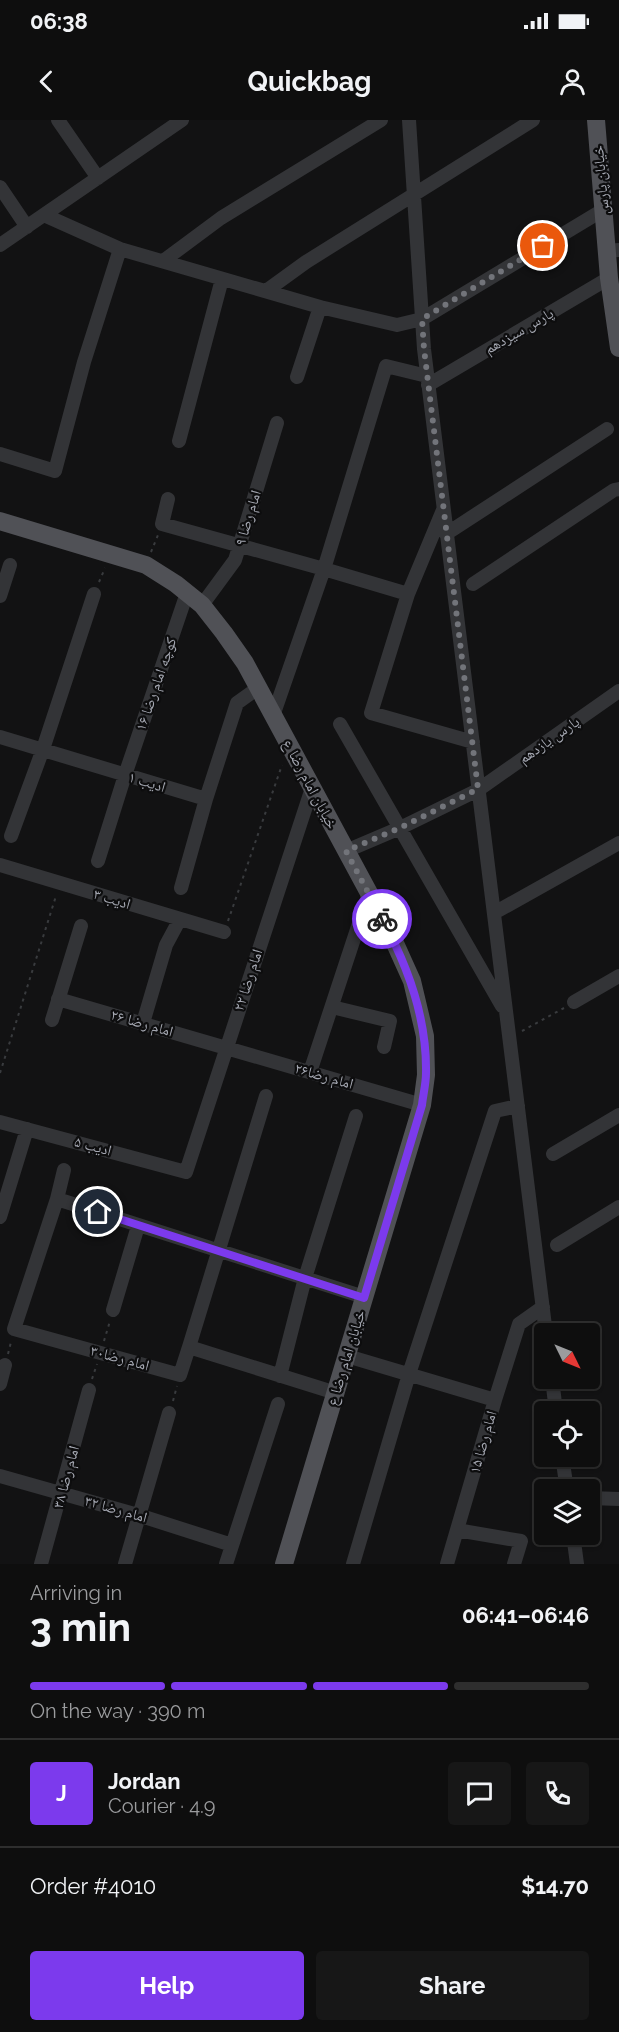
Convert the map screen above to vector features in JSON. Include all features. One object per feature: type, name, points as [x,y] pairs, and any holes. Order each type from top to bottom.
[{"type":"main road","name":"خیابان پارس","points":[[596,120],[603,210],[613,251],[609,278],[619,344]]},
{"type":"main road","name":"خیابان امام رضا ع","points":[[0,521],[146,565],[202,605],[245,663],[389,930],[412,981],[425,1036],[426,1075],[422,1105],[284,1564]]},
{"type":"street","points":[[58,120],[98,178]]},
{"type":"street","points":[[0,245],[98,178],[162,126],[182,120]]},
{"type":"street","points":[[163,261],[221,218],[381,120]]},
{"type":"street","points":[[409,120],[428,380],[545,1323]]},
{"type":"street","points":[[266,291],[306,262],[533,120]]},
{"type":"street","points":[[0,187],[27,227]]},
{"type":"street","points":[[44,215],[120,249],[320,307],[397,325],[422,319],[603,210]]},
{"type":"street","points":[[0,454],[55,471],[84,362],[120,249]]},
{"type":"street","name":"پارس‌ سیزدهم","points":[[428,380],[609,278]]},
{"type":"street","points":[[179,441],[222,279]]},
{"type":"street","points":[[297,377],[320,307]]},
{"type":"street","points":[[273,716],[324,568],[386,366],[428,380]]},
{"type":"street","name":"امام رضا ۹","points":[[202,605],[235,560],[277,423]]},
{"type":"street","points":[[447,534],[607,429]]},
{"type":"street","points":[[473,584],[619,489]]},
{"type":"street","points":[[168,499],[162,524],[240,544],[408,594]]},
{"type":"street","points":[[444,509],[408,594],[371,713],[472,742]]},
{"type":"street","points":[[0,596],[10,565]]},
{"type":"street","name":"کوچه امام رضا ۱۶","points":[[98,861],[187,593]]},
{"type":"street","points":[[11,836],[43,749],[94,594]]},
{"type":"street","points":[[181,888],[206,799],[237,704],[258,688]]},
{"type":"street","name":"پارس‌‌ یازدهم","points":[[346,851],[400,828],[478,789],[619,691]]},
{"type":"street","points":[[340,724],[506,1012]]},
{"type":"street","name":"ادیب ۱","points":[[0,738],[206,799]]},
{"type":"street","name":"امام رضا ۲۲","points":[[186,1172],[312,788]]},
{"type":"street","points":[[494,913],[619,843]]},
{"type":"street","name":"ادیب ۳","points":[[0,865],[224,932]]},
{"type":"street","points":[[310,1072],[369,893]]},
{"type":"street","points":[[143,1023],[166,945],[180,920]]},
{"type":"street","points":[[52,1020],[81,926]]},
{"type":"street","points":[[574,1002],[619,976]]},
{"type":"street","name":"امام رضا ۲۶","points":[[58,999],[226,1047]]},
{"type":"street","points":[[332,1007],[390,1021],[384,1047]]},
{"type":"street","name":"امام رضا۲۶","points":[[226,1047],[422,1105]]},
{"type":"street","points":[[180,1375],[266,1096]]},
{"type":"street","points":[[354,1564],[409,1374],[495,1111],[518,1106]]},
{"type":"street","points":[[553,1154],[619,1115]]},
{"type":"street","points":[[280,1376],[305,1278],[356,1116]]},
{"type":"street","name":"ادیب ۵","points":[[0,1122],[186,1172]]},
{"type":"street","points":[[0,1217],[27,1129]]},
{"type":"street","points":[[14,1329],[57,1200],[64,1170]]},
{"type":"street","points":[[57,1200],[364,1298]]},
{"type":"street","points":[[557,1245],[619,1207]]},
{"type":"street","points":[[113,1310],[138,1226]]},
{"type":"street","points":[[495,1400],[519,1324],[543,1307]]},
{"type":"street","name":"امام رضا۳۰","points":[[0,1326],[180,1375]]},
{"type":"street","points":[[189,1347],[336,1393]]},
{"type":"street","name":"۱۵ امام رضا","points":[[347,1356],[495,1400],[447,1564]]},
{"type":"street","points":[[0,1384],[5,1365]]},
{"type":"street","name":"امام رضا ۳۸","points":[[41,1564],[89,1390]]},
{"type":"street","points":[[226,1564],[278,1404]]},
{"type":"street","points":[[125,1564],[169,1413]]},
{"type":"street","name":"امام رضا ۳۲","points":[[0,1476],[138,1515],[232,1545]]},
{"type":"street","points":[[600,1498],[619,1499]]},
{"type":"street","points":[[457,1530],[521,1541],[514,1564]]},
{"type":"street","points":[[574,1545],[576,1564]]},
{"type":"path","points":[[146,565],[162,524]]},
{"type":"path","points":[[94,594],[111,554]]},
{"type":"path","points":[[224,932],[289,745]]},
{"type":"path","points":[[0,1073],[60,883]]},
{"type":"path","points":[[509,1038],[574,1002]]},
{"type":"path","points":[[5,1365],[14,1329]]},
{"type":"path","points":[[169,1413],[180,1375]]},
{"type":"way so far","points":[[382,919],[346,851],[400,828],[478,789],[422,319],[543,246]]},
{"type":"route","points":[[98,1212],[364,1298],[422,1105],[426,1075],[425,1036],[412,981],[382,919]]}]
